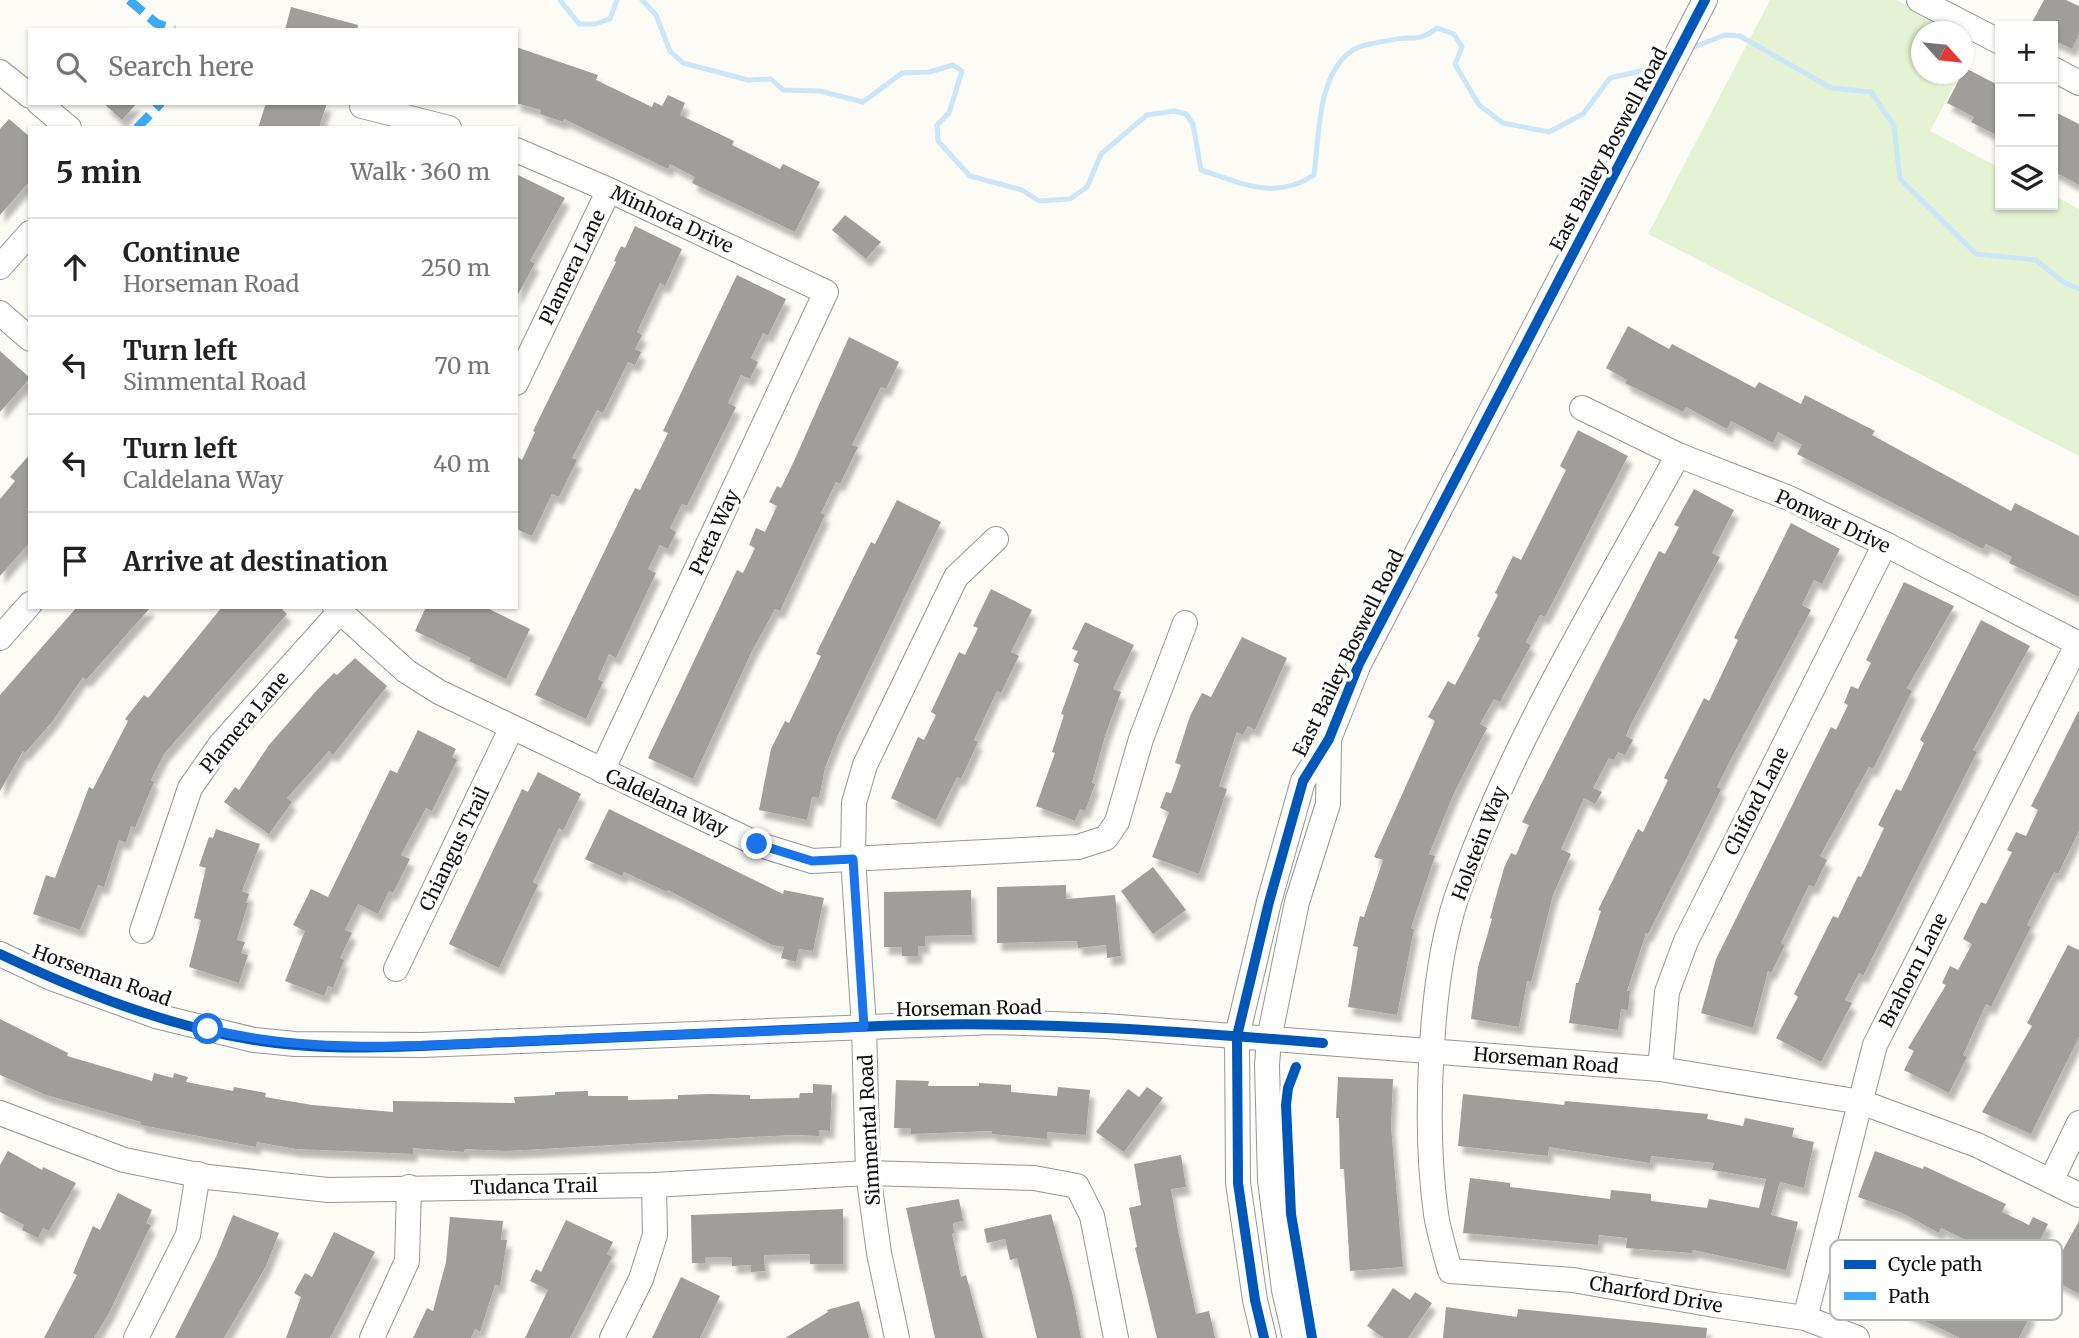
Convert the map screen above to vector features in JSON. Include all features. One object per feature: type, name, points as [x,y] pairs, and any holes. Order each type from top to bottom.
[{"type":"street","name":"East Bailey Boswell Road","points":[[1264,1338],[1255,1300],[1238,1182],[1237,1036],[1269,902],[1303,781],[1329,739],[1359,664],[1705,0]]},
{"type":"street","points":[[1919,0],[1995,39]]},
{"type":"street","points":[[0,72],[28,94]]},
{"type":"street","points":[[2058,72],[2079,83]]},
{"type":"street","points":[[41,105],[67,126]]},
{"type":"street","points":[[360,112],[438,126]]},
{"type":"street","name":"Minhota Drive","points":[[518,151],[610,190],[826,292]]},
{"type":"street","name":"Plamera Lane","points":[[518,379],[610,190]]},
{"type":"street","points":[[0,267],[28,235]]},
{"type":"street","name":"Preta Way","points":[[602,771],[826,292]]},
{"type":"street","points":[[0,313],[28,337]]},
{"type":"street","name":"Ponwar Drive","points":[[1582,408],[1678,455],[1789,498],[2078,643]]},
{"type":"street","name":"Holstein Way","points":[[1450,1270],[1436,1215],[1431,1132],[1433,1051],[1441,958],[1456,900],[1510,766],[1678,455]]},
{"type":"street","name":"Simmental Road","points":[[897,1338],[878,1253],[868,1173],[864,1027],[853,859],[854,803],[865,765],[956,577],[996,539]]},
{"type":"street","name":"Chiford Lane","points":[[1660,1069],[1667,992],[1686,941],[1885,544]]},
{"type":"street","points":[[0,638],[28,606]]},
{"type":"street","name":"Plamera Lane","points":[[142,931],[190,788],[220,746],[339,609]]},
{"type":"street","name":"Caldelana Way","points":[[339,609],[406,671],[439,692],[511,729],[780,853],[812,861],[1078,847],[1106,838],[1117,822],[1141,739],[1185,623]]},
{"type":"street","name":"Brahorn Lane","points":[[1805,1318],[1875,1045],[2078,643]]},
{"type":"street","name":"Chiangus Trail","points":[[396,969],[511,729]]},
{"type":"street","name":"East Bailey Boswell Road","points":[[1295,1338],[1284,1290],[1270,1180],[1269,1039],[1297,902],[1328,804],[1329,739]]},
{"type":"street","name":"Horseman Road","points":[[0,954],[51,978],[156,1016],[254,1040],[281,1043],[422,1045],[994,1022],[1105,1026],[1660,1069],[1861,1102],[1977,1144],[2079,1195]]},
{"type":"street","name":"Tudanca Trail","points":[[0,1113],[124,1160],[198,1174],[328,1190],[654,1185],[868,1173],[1034,1178],[1077,1186],[1092,1216],[1116,1338]]},
{"type":"street","points":[[2051,1181],[2079,1123]]},
{"type":"street","points":[[136,1338],[188,1236],[198,1174]]},
{"type":"street","points":[[612,1338],[641,1279],[655,1235],[654,1185]]},
{"type":"street","points":[[372,1338],[407,1261],[409,1187]]},
{"type":"street","name":"Charford Drive","points":[[1450,1270],[1573,1280],[1714,1306],[1805,1318],[1857,1338]]},
{"type":"green space","points":[[1770,0],[1897,0],[1938,21],[1911,21],[1911,84],[1955,84],[1930,131],[1995,165],[1995,210],[2058,210],[2058,198],[2079,209],[2079,456],[1648,234]]},
{"type":"building","points":[[2044,0],[2066,0],[2079,6],[2079,35],[2072,49],[2058,42],[2058,21],[2033,21]]},
{"type":"building","points":[[291,7],[358,25],[357,28],[286,28]]},
{"type":"building","points":[[518,48],[598,75],[596,80],[652,107],[654,102],[662,106],[668,95],[685,103],[680,115],[734,141],[732,145],[780,169],[783,164],[820,182],[795,232],[692,183],[695,177],[670,164],[668,169],[564,119],[563,122],[540,114],[541,110],[518,104]]},
{"type":"building","points":[[1974,73],[1995,83],[1995,134],[1971,122],[1974,117],[1947,103],[1957,84],[1974,84]]},
{"type":"building","points":[[105,105],[135,105],[122,120]]},
{"type":"building","points":[[265,105],[326,105],[320,126],[259,126]]},
{"type":"building","points":[[2058,114],[2079,124],[2079,185],[2058,174]]},
{"type":"building","points":[[9,119],[28,135],[28,183],[0,215],[0,129]]},
{"type":"building","points":[[518,175],[565,198],[530,261],[535,263],[518,294]]},
{"type":"building","points":[[845,215],[881,242],[866,259],[832,230]]},
{"type":"building","points":[[635,226],[682,249],[665,286],[660,283],[637,332],[642,335],[635,349],[641,352],[635,365],[628,362],[603,413],[597,410],[572,458],[577,460],[559,497],[552,494],[532,536],[518,530],[518,457],[522,460],[535,432],[533,431],[616,262],[614,261],[621,246],[625,248]]},
{"type":"building","points":[[737,275],[786,299],[768,336],[763,333],[751,358],[758,362],[750,379],[741,375],[728,403],[736,407],[687,506],[682,504],[670,528],[676,532],[668,549],[660,545],[648,569],[656,573],[616,658],[609,654],[598,679],[603,682],[586,719],[535,695],[635,488],[640,490],[668,433],[663,431]]},
{"type":"building","points":[[1628,326],[1669,349],[1672,344],[1755,388],[1759,382],[1801,404],[1805,395],[1875,431],[1872,435],[2011,511],[2015,503],[2079,536],[2079,597],[2009,563],[2012,557],[1986,544],[1983,549],[1797,454],[1802,445],[1778,432],[1773,443],[1731,421],[1727,429],[1686,407],[1683,412],[1625,383],[1627,380],[1606,368]]},
{"type":"building","points":[[849,337],[899,362],[886,389],[881,387],[852,445],[858,447],[840,484],[836,482],[821,513],[825,515],[780,611],[775,609],[752,651],[693,779],[648,758],[737,570],[743,573],[755,548],[749,545],[756,528],[765,532],[777,506],[769,502],[777,486],[781,488]]},
{"type":"building","points":[[0,351],[28,376],[28,380],[0,412]]},
{"type":"building","points":[[1578,430],[1628,456],[1545,617],[1540,615],[1526,642],[1531,645],[1500,702],[1494,699],[1480,724],[1487,728],[1454,793],[1429,854],[1435,856],[1411,928],[1414,929],[1397,1015],[1348,1007],[1358,947],[1353,946],[1360,916],[1364,917],[1383,860],[1374,857],[1435,721],[1428,717],[1448,681],[1455,685],[1480,638],[1477,636],[1498,595],[1495,593],[1513,556],[1521,560],[1566,470],[1560,466]]},
{"type":"building","points":[[28,456],[28,544],[0,576],[0,499],[15,481],[10,477]]},
{"type":"building","points":[[1694,489],[1734,510],[1712,553],[1720,557],[1631,724],[1626,736],[1633,740],[1625,755],[1618,752],[1614,760],[1609,758],[1593,788],[1602,792],[1595,804],[1584,798],[1561,849],[1571,854],[1553,895],[1531,982],[1527,981],[1519,1027],[1471,1019],[1478,967],[1504,868],[1511,853],[1516,855],[1529,825],[1522,822],[1659,551],[1665,554],[1679,527],[1674,525]]},
{"type":"building","points":[[897,500],[941,522],[838,735],[825,768],[819,798],[812,797],[807,820],[759,810],[771,749],[785,721],[789,723],[821,656],[816,654],[871,542],[875,544]]},
{"type":"building","points":[[1791,523],[1840,549],[1822,584],[1814,580],[1802,605],[1811,610],[1732,757],[1717,787],[1721,789],[1715,802],[1648,934],[1646,933],[1627,991],[1630,991],[1628,1010],[1621,1009],[1618,1030],[1569,1023],[1576,983],[1601,911],[1598,910],[1638,829],[1643,832],[1668,780],[1664,778],[1704,698],[1709,701],[1738,640],[1734,638]]},
{"type":"building","points":[[1904,582],[1954,606],[1907,688],[1912,691],[1873,769],[1869,767],[1820,856],[1827,860],[1814,887],[1809,885],[1781,943],[1785,945],[1771,973],[1768,971],[1753,1028],[1701,1013],[1716,959],[1831,727],[1836,730],[1848,705],[1844,703],[1851,686],[1858,689],[1871,663],[1866,660]]},
{"type":"building","points":[[991,589],[1032,610],[1011,652],[1019,656],[1001,693],[997,691],[974,740],[978,742],[961,779],[957,777],[936,820],[891,798],[918,737],[924,740],[936,715],[931,712],[959,652],[965,655],[978,628],[973,626]]},
{"type":"building","points":[[75,609],[149,609],[86,680],[83,677],[52,722],[25,753],[23,751],[0,791],[0,695]]},
{"type":"building","points":[[220,609],[282,609],[287,614],[164,754],[151,780],[154,782],[135,828],[131,826],[126,843],[119,840],[104,887],[98,885],[80,930],[33,914],[46,875],[55,878],[89,787],[93,789],[128,721],[125,719],[144,695],[148,698]]},
{"type":"building","points":[[425,609],[489,609],[530,629],[506,679],[469,661],[471,658],[415,631]]},
{"type":"building","points":[[1981,620],[2030,646],[1973,750],[1977,752],[1863,976],[1859,973],[1845,1000],[1852,1003],[1821,1062],[1776,1038],[1798,997],[1794,994],[1833,916],[1838,918],[1858,876],[1861,877],[1884,828],[1878,825],[1896,789],[1901,791],[1924,743],[1920,740]]},
{"type":"building","points":[[1085,622],[1134,645],[1113,689],[1121,692],[1105,736],[1092,783],[1095,784],[1085,811],[1080,809],[1075,821],[1036,806],[1055,753],[1052,752],[1064,715],[1061,714],[1079,664],[1073,661],[1078,651],[1072,649]]},
{"type":"building","points":[[1242,637],[1287,658],[1255,730],[1248,726],[1243,735],[1237,732],[1219,786],[1227,789],[1199,874],[1152,857],[1169,812],[1160,808],[1166,792],[1171,793],[1181,765],[1175,763],[1190,716],[1202,693],[1211,697]]},
{"type":"building","points":[[355,658],[387,686],[333,755],[329,751],[287,798],[292,802],[269,834],[224,802],[235,787],[239,790],[269,745],[318,689]]},
{"type":"building","points":[[2079,710],[2079,831],[2058,874],[2054,872],[2027,925],[2031,927],[1991,1007],[1986,1004],[1963,1055],[1967,1057],[1949,1093],[1904,1070],[1914,1051],[1908,1048],[1946,985],[1942,983],[1950,966],[1958,970],[1972,944],[1963,939],[1981,902],[1986,904],[2012,852],[2007,850],[2016,832],[2026,836],[2038,810],[2031,806]]},
{"type":"building","points":[[418,730],[456,749],[452,757],[457,760],[432,811],[426,808],[401,855],[410,859],[393,893],[389,891],[378,914],[358,904],[345,930],[352,933],[340,958],[344,960],[333,988],[328,986],[324,996],[285,981],[305,931],[293,925],[311,889],[328,897],[390,770],[397,773]]},
{"type":"building","points":[[538,772],[581,794],[563,831],[559,828],[533,882],[538,885],[499,968],[449,944],[522,789],[528,792]]},
{"type":"building","points":[[609,809],[783,894],[784,890],[824,898],[813,951],[799,949],[796,962],[781,958],[784,947],[772,945],[668,890],[667,892],[624,872],[622,876],[585,859]]},
{"type":"building","points":[[216,829],[260,844],[242,891],[249,894],[237,940],[245,942],[241,953],[248,955],[239,983],[189,967],[201,920],[194,918],[206,868],[199,866],[209,837],[213,838]]},
{"type":"building","points":[[1153,867],[1186,910],[1153,934],[1121,891]]},
{"type":"building","points":[[1066,885],[1066,899],[1115,895],[1121,956],[1107,958],[1106,945],[1078,948],[1077,941],[997,943],[997,887]]},
{"type":"building","points":[[971,890],[972,935],[925,936],[925,946],[918,946],[918,956],[902,956],[902,947],[884,947],[884,892]]},
{"type":"building","points":[[2068,945],[2079,950],[2079,1037],[2031,1134],[1982,1112],[2032,1026],[2027,1023]]},
{"type":"building","points":[[0,1019],[68,1053],[67,1056],[152,1081],[154,1073],[173,1078],[174,1073],[188,1077],[186,1082],[233,1091],[234,1087],[266,1093],[265,1097],[312,1105],[393,1112],[393,1101],[515,1103],[514,1097],[588,1091],[588,1096],[628,1096],[628,1100],[678,1099],[678,1095],[710,1094],[750,1095],[750,1099],[799,1098],[800,1093],[813,1093],[813,1084],[832,1085],[830,1131],[819,1130],[819,1136],[791,1135],[506,1151],[465,1149],[464,1152],[413,1148],[413,1154],[296,1149],[257,1142],[256,1147],[141,1125],[141,1122],[46,1095],[0,1075]]},
{"type":"building","points":[[1338,1077],[1393,1079],[1391,1127],[1403,1267],[1350,1271],[1344,1169],[1340,1169],[1339,1118],[1336,1118]]},
{"type":"building","points":[[896,1080],[929,1081],[928,1086],[979,1086],[979,1083],[1011,1085],[1011,1092],[1057,1096],[1058,1087],[1090,1090],[1086,1135],[1047,1132],[1047,1139],[992,1134],[992,1131],[911,1134],[911,1128],[894,1128]]},
{"type":"building","points":[[1147,1087],[1163,1098],[1124,1152],[1096,1132],[1128,1089],[1139,1097]]},
{"type":"building","points":[[1463,1094],[1564,1105],[1565,1101],[1708,1114],[1707,1119],[1743,1126],[1745,1118],[1794,1128],[1792,1137],[1814,1142],[1804,1188],[1780,1182],[1771,1215],[1798,1222],[1786,1270],[1693,1250],[1692,1253],[1626,1248],[1627,1238],[1599,1235],[1598,1245],[1463,1233],[1470,1178],[1510,1183],[1510,1187],[1610,1199],[1611,1190],[1651,1194],[1651,1201],[1707,1208],[1709,1199],[1759,1208],[1766,1179],[1712,1170],[1714,1163],[1651,1156],[1650,1163],[1549,1147],[1548,1156],[1458,1146]]},
{"type":"building","points":[[8,1151],[42,1170],[43,1167],[76,1183],[49,1231],[43,1228],[38,1238],[22,1230],[24,1225],[0,1212],[0,1165]]},
{"type":"building","points":[[1875,1151],[1923,1169],[1924,1166],[2006,1204],[2002,1212],[2029,1225],[2033,1217],[2048,1224],[2040,1240],[1966,1240],[1941,1228],[1939,1233],[1902,1213],[1858,1197]]},
{"type":"building","points":[[1181,1155],[1186,1187],[1171,1189],[1178,1231],[1196,1314],[1209,1311],[1215,1338],[1157,1338],[1135,1248],[1137,1247],[1129,1208],[1141,1205],[1134,1164]]},
{"type":"building","points":[[118,1193],[152,1210],[146,1223],[151,1225],[109,1313],[94,1338],[44,1338],[77,1275],[73,1273],[93,1226],[100,1230]]},
{"type":"building","points":[[959,1199],[963,1221],[953,1223],[952,1234],[961,1277],[966,1275],[983,1338],[935,1338],[906,1208]]},
{"type":"building","points":[[843,1209],[843,1264],[810,1264],[810,1254],[764,1255],[765,1271],[751,1272],[751,1265],[732,1266],[732,1257],[705,1257],[705,1263],[692,1263],[691,1215]]},
{"type":"building","points":[[1051,1214],[1081,1338],[1037,1338],[1017,1258],[1010,1260],[1005,1239],[987,1243],[984,1229]]},
{"type":"building","points":[[233,1215],[279,1233],[266,1266],[224,1338],[175,1338],[216,1257]]},
{"type":"building","points":[[450,1217],[503,1221],[501,1240],[507,1240],[500,1286],[495,1285],[480,1332],[475,1329],[471,1338],[413,1338],[427,1308],[433,1311],[446,1262]]},
{"type":"building","points":[[566,1220],[613,1242],[607,1254],[612,1257],[570,1338],[525,1338],[548,1290],[530,1281],[536,1269],[541,1272]]},
{"type":"building","points":[[2079,1221],[2079,1294],[2062,1285],[2062,1252]]},
{"type":"building","points":[[334,1232],[375,1252],[330,1338],[286,1338],[301,1297],[294,1293],[305,1273],[312,1277]]},
{"type":"building","points":[[681,1277],[720,1296],[700,1338],[652,1338]]},
{"type":"building","points":[[1393,1288],[1410,1300],[1415,1292],[1432,1303],[1408,1338],[1384,1338],[1367,1326]]},
{"type":"building","points":[[859,1301],[869,1338],[785,1338],[828,1312],[827,1310]]},
{"type":"building","points":[[1446,1307],[1517,1317],[1518,1309],[1707,1328],[1706,1338],[1443,1338]]},
{"type":"building","points":[[1922,1320],[2028,1320],[2019,1338],[1960,1338]]},
{"type":"waterway","points":[[560,0],[579,24],[595,24],[610,19],[617,0]]},
{"type":"waterway","points":[[642,0],[656,15],[670,51],[683,63],[748,80],[771,79],[783,90],[820,91],[863,102],[902,73],[929,72],[953,65],[962,71],[949,113],[937,125],[938,141],[970,176],[1022,190],[1039,201],[1070,199],[1087,187],[1101,154],[1147,115],[1174,111],[1186,114],[1193,124],[1201,170],[1258,187],[1286,187],[1300,183],[1314,175],[1325,92],[1339,63],[1359,47],[1420,37],[1437,28],[1454,34],[1462,47],[1455,64],[1479,105],[1503,123],[1549,132],[1583,114],[1610,78],[1662,66]]},
{"type":"waterway","points":[[1691,48],[1725,35],[1740,36],[1831,88],[1871,92],[1894,126],[1900,179],[1976,254],[2036,260],[2063,282],[2079,289]]},
{"type":"marked path","points":[[129,0],[156,23],[169,28]]},
{"type":"marked path","points":[[139,126],[159,105]]},
{"type":"cycle path","points":[[1264,1338],[1255,1300],[1238,1183],[1237,1036],[1269,902],[1303,781],[1329,739],[1359,664],[1705,0]]},
{"type":"cycle path","points":[[0,954],[61,982],[156,1017],[221,1034],[318,1047],[414,1046],[991,1024],[1212,1034],[1323,1043]]},
{"type":"cycle path","points":[[1296,1067],[1288,1088],[1286,1105],[1291,1214],[1312,1338]]},
{"type":"route","points":[[208,1029],[254,1040],[336,1046],[864,1027],[853,859],[812,861],[757,844]]}]
